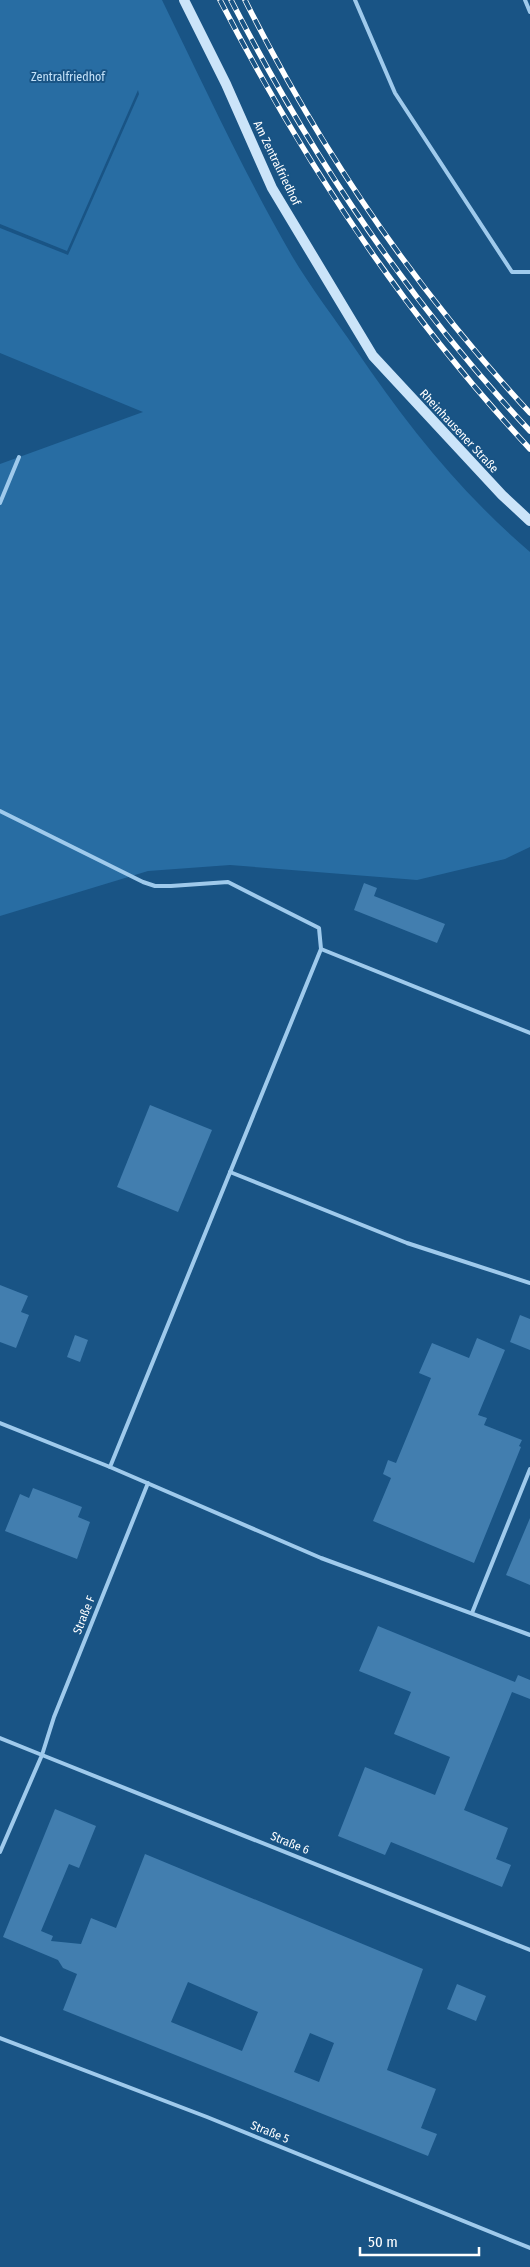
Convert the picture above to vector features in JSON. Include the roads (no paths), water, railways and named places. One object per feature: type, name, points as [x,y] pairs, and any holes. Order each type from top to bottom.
[{"type":"street","name":"Am Zentralfriedhof","points":[[184,0],[226,84],[272,188],[373,356]]},
{"type":"street","name":"Rheinhausener Straße","points":[[373,356],[502,495],[530,521]]},
{"type":"lane","points":[[355,0],[395,93],[512,272],[530,272]]},
{"type":"lane","points":[[525,0],[530,12]]},
{"type":"lane","points":[[0,503],[19,457]]},
{"type":"lane","points":[[0,811],[115,869],[155,886],[228,882],[319,928],[321,949],[110,1467]]},
{"type":"lane","points":[[321,949],[530,1032]]},
{"type":"lane","points":[[230,1172],[407,1243],[530,1283]]},
{"type":"lane","points":[[0,1423],[110,1467],[321,1558],[530,1635]]},
{"type":"lane","points":[[472,1613],[530,1469]]},
{"type":"lane","name":"Straße F","points":[[0,1852],[42,1755],[54,1717],[148,1483]]},
{"type":"lane","points":[[0,1738],[42,1755]]},
{"type":"lane","name":"Straße 6","points":[[42,1755],[530,1950]]},
{"type":"lane","name":"Straße 5","points":[[0,2038],[207,2117],[530,2248]]},
{"type":"railway","points":[[220,0],[286,120],[360,235],[399,291],[441,345],[484,398],[530,449]]},
{"type":"railway","points":[[231,0],[295,115],[329,171],[366,226],[444,332],[530,431]]},
{"type":"railway","points":[[245,0],[305,111],[373,217],[448,318],[530,413]]},
{"type":"park label","name":"Zentralfriedhof","points":[[68,77]]}]
